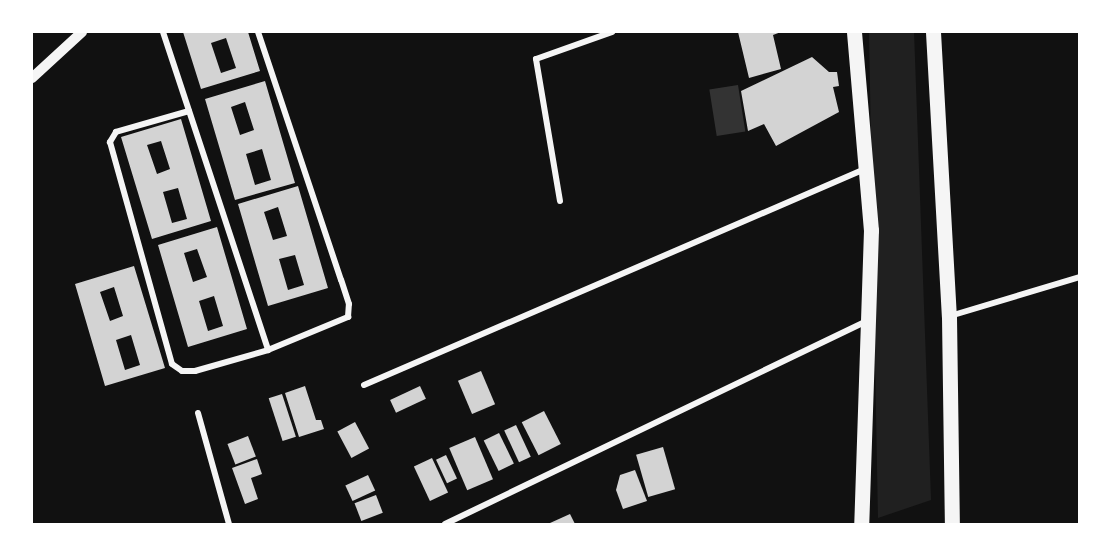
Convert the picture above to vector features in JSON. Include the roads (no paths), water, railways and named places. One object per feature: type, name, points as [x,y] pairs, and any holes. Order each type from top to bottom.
[{"type":"main road","points":[[854,32],[871,230],[870,319],[861,525]]},
{"type":"main road","points":[[933,32],[949,317],[952,525]]},
{"type":"street","points":[[32,78],[82,32]]},
{"type":"street","points":[[163,32],[268,350]]},
{"type":"street","points":[[189,111],[116,132],[110,142],[172,364],[182,371],[195,371],[268,350],[348,317],[349,304],[258,32]]},
{"type":"street","points":[[560,201],[536,59],[612,32]]},
{"type":"street","points":[[364,385],[866,168]]},
{"type":"street","points":[[949,317],[1080,278]]},
{"type":"street","points":[[445,525],[870,319]]},
{"type":"street","points":[[198,413],[229,525]]}]
